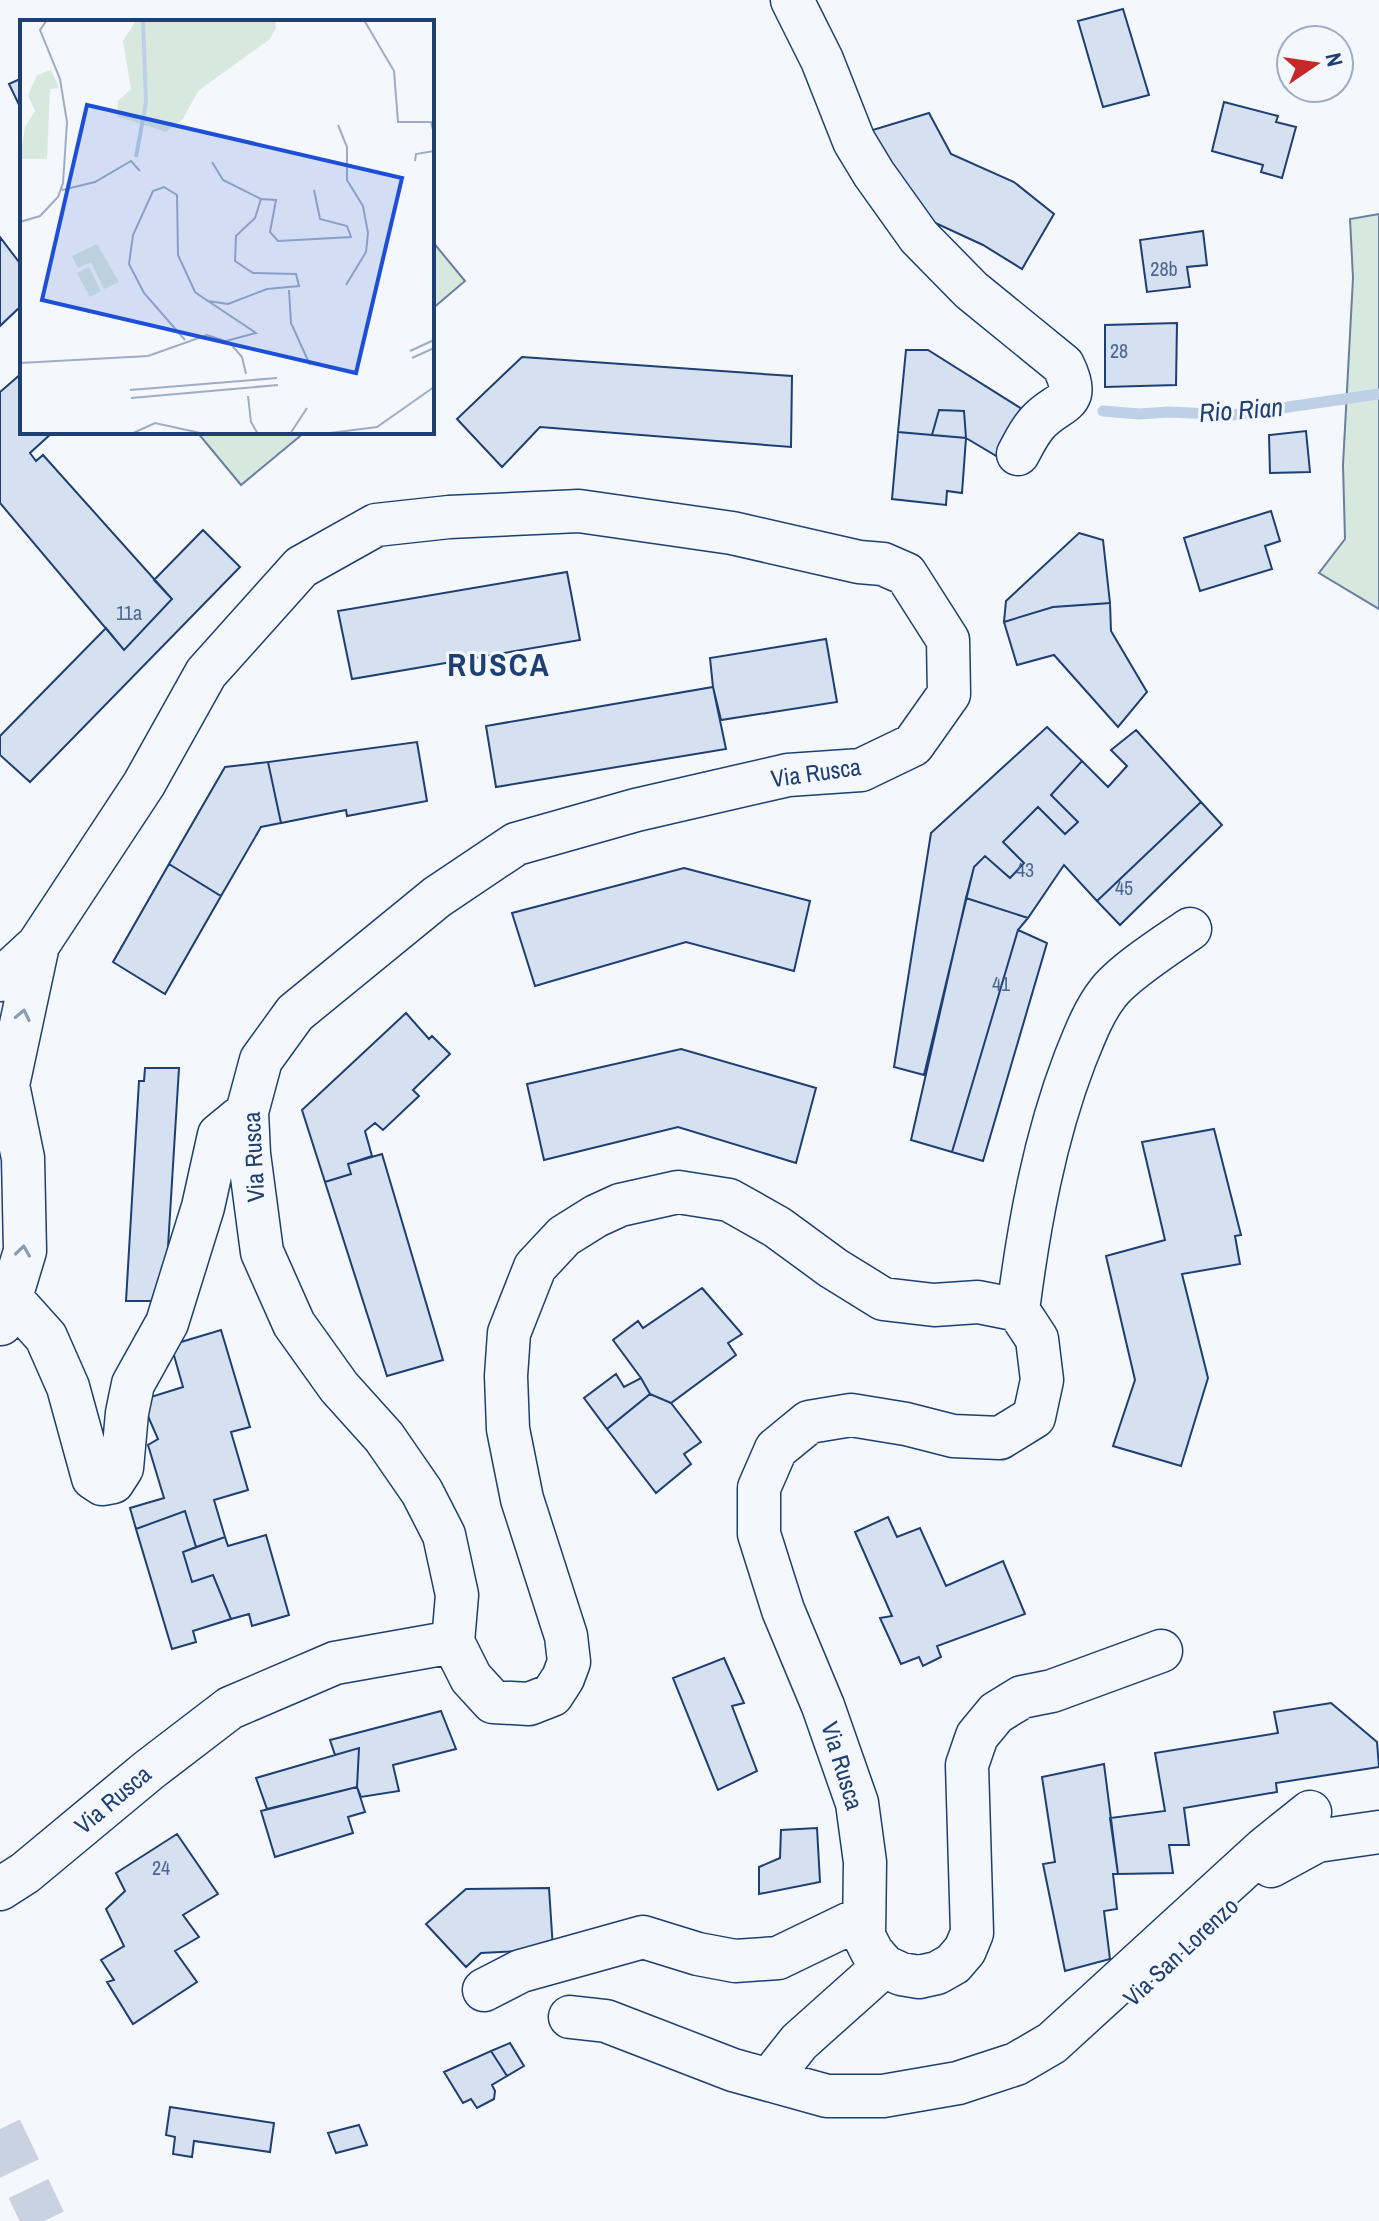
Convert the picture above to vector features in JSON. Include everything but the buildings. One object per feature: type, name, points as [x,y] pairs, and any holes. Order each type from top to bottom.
[{"type":"street","points":[[792,0],[822,60],[854,141],[919,237],[971,290],[1063,365],[1070,379],[1071,392],[1065,404],[1049,412],[1037,424],[1018,454]]},
{"type":"street","name":"Via Rusca","points":[[0,980],[38,945],[144,784],[206,673],[301,567],[376,525],[449,517],[579,511],[732,533],[859,562],[883,564],[906,574],[948,640],[949,694],[913,745],[861,770],[788,775],[636,810],[516,844],[437,897],[295,1013],[261,1060],[247,1112],[249,1154],[262,1252],[294,1324],[339,1387],[384,1437],[422,1492],[444,1535],[457,1595],[453,1642],[335,1663],[230,1708],[149,1770],[25,1873],[0,1889]]},
{"type":"street","points":[[453,1642],[471,1678],[493,1702],[529,1704],[552,1695],[569,1662],[566,1636],[522,1499],[508,1429],[509,1333],[535,1267],[564,1236],[620,1205],[678,1192],[729,1200],[777,1227],[833,1268],[883,1299],[934,1305],[978,1302],[1018,1310],[1028,1233],[1045,1153],[1086,1030],[1109,992],[1190,929]]},
{"type":"street","name":"Via Rusca","points":[[4,1080],[38,945]]},
{"type":"street","points":[[4,1080],[23,1158],[25,1251],[6,1312],[46,1337],[68,1387],[93,1478],[102,1484],[113,1482],[120,1474],[133,1384],[167,1323],[203,1207],[219,1135],[247,1112]]},
{"type":"street","name":"Via Rusca","points":[[884,1966],[864,1936],[865,1862],[857,1803],[823,1706],[783,1610],[759,1534],[759,1488],[776,1449],[809,1422],[851,1415],[953,1436],[1000,1438],[1034,1417],[1042,1380],[1037,1339],[1018,1310]]},
{"type":"street","points":[[769,2080],[799,2042],[884,1966],[901,1974],[919,1977],[937,1973],[953,1964],[965,1950],[972,1933],[967,1765],[977,1736],[996,1713],[1022,1697],[1052,1691],[1161,1651]]},
{"type":"street","points":[[1091,2010],[1105,1993],[1190,1914],[1310,1812]]},
{"type":"street","name":"Via San Lorenzo","points":[[570,2017],[606,2021],[733,2070],[827,2096],[883,2096],[958,2083],[1016,2064],[1052,2043],[1091,2010],[1100,2015],[1130,2006],[1275,1862],[1317,1841],[1379,1832]]},
{"type":"street","points":[[484,1990],[521,1971],[643,1937],[698,1954],[735,1961],[778,1958],[863,1917]]},
{"type":"shaded area","points":[[1379,214],[1379,609],[1319,573],[1345,539],[1343,465],[1353,278],[1350,219]]},
{"type":"shaded area","points":[[434,243],[465,281],[434,307]]},
{"type":"shaded area","points":[[199,434],[303,434],[241,485]]},
{"type":"waterway","name":"Rio Rian","points":[[1103,411],[1233,415],[1379,394]]},
{"type":"tunnel","points":[[0,2129],[44,2221]]},
{"type":"district","name":"RUSCA","points":[[499,665]]}]
